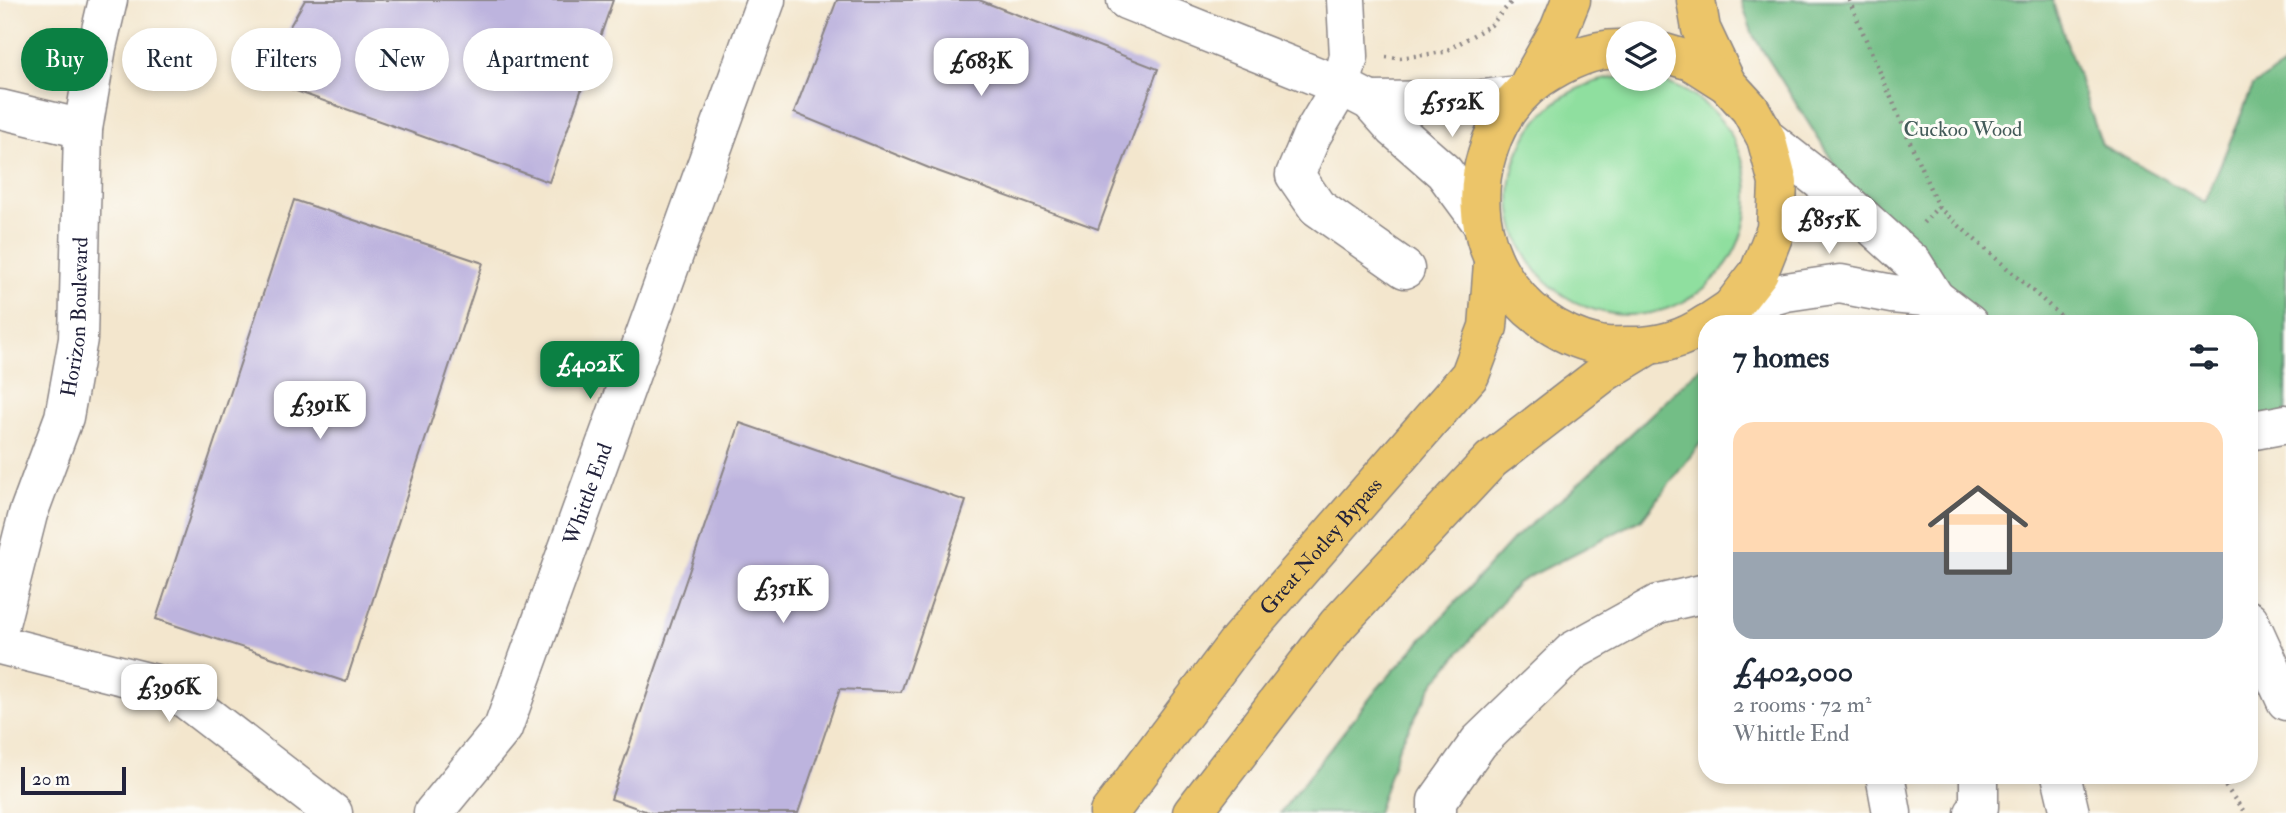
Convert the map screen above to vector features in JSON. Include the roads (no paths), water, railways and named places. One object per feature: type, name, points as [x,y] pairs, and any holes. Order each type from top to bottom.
[{"type":"highway","points":[[1571,0],[1559,30],[1523,91],[1493,132],[1480,176],[1480,221],[1493,263],[1519,301],[1556,329],[1600,345],[1646,347]]},
{"type":"highway","points":[[1696,0],[1702,29],[1727,85]]},
{"type":"highway","points":[[1523,91],[1563,62],[1606,49]]},
{"type":"highway","points":[[1676,57],[1690,61],[1727,85],[1750,109],[1766,138],[1778,183],[1776,229],[1759,272],[1719,315]]},
{"type":"highway","name":"Great Notley Bypass","points":[[1109,813],[1239,640],[1470,375],[1488,327],[1493,263]]},
{"type":"highway","points":[[1192,813],[1337,625],[1491,460],[1605,372],[1646,347],[1698,330]]},
{"type":"street","name":"Horizon Boulevard","points":[[0,624],[28,514],[64,417],[78,339],[83,129],[108,0]]},
{"type":"street","name":"Whittle End","points":[[433,813],[503,728],[766,0]]},
{"type":"street","points":[[1126,0],[1353,81],[1474,100],[1523,91]]},
{"type":"street","points":[[1346,0],[1353,81],[1395,130],[1444,172],[1480,221]]},
{"type":"street","points":[[1353,81],[1312,135],[1295,175],[1318,207],[1405,269]]},
{"type":"street","points":[[0,110],[83,129]]},
{"type":"street","points":[[1766,138],[1831,189],[1913,263],[1935,298],[1957,315]]},
{"type":"street","points":[[1726,315],[1786,292],[1840,284],[1892,294],[1935,298]]},
{"type":"street","points":[[2258,430],[2286,425]]},
{"type":"street","points":[[1437,813],[1437,801],[1479,742],[1573,650],[1658,604],[1698,595]]},
{"type":"street","points":[[2258,640],[2286,701]]},
{"type":"street","points":[[0,645],[171,688],[334,813]]},
{"type":"street","points":[[1887,784],[1892,813]]},
{"type":"street","points":[[1974,813],[1979,807],[1979,784]]},
{"type":"street","points":[[2063,784],[2070,813]]},
{"type":"park label","name":"Cuckoo Wood","points":[[1963,129]]}]
